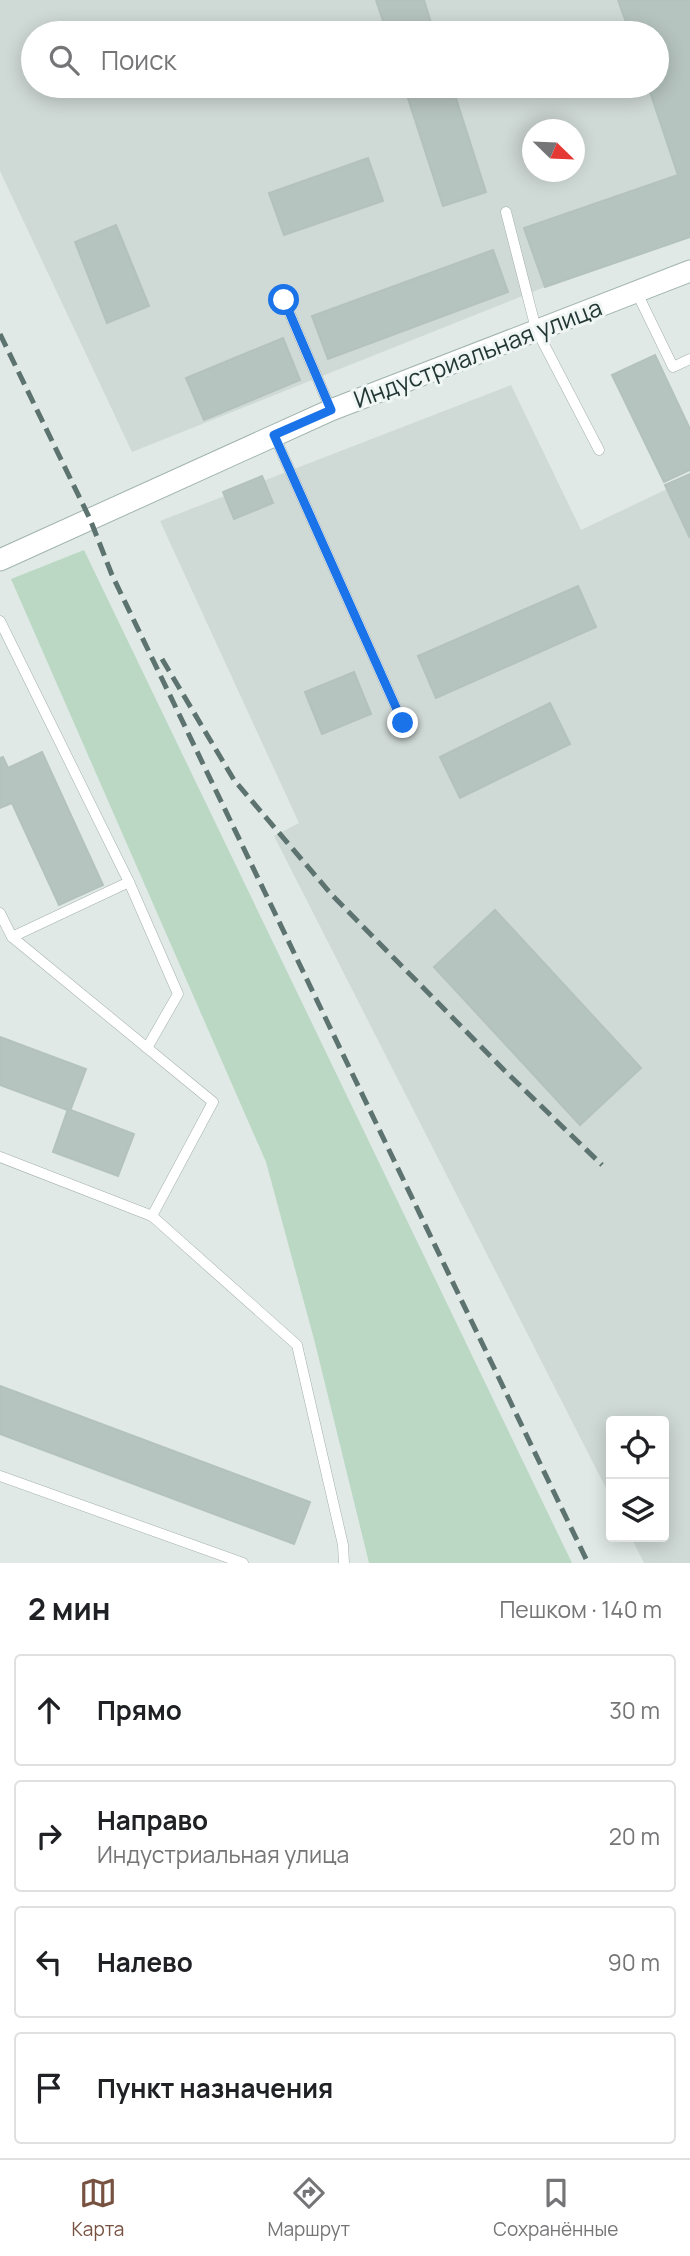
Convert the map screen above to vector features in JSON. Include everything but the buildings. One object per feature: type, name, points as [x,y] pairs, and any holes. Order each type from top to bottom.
[{"type":"main road","name":"Индустриальная улица","points":[[0,560],[331,410],[690,271]]},
{"type":"lane","points":[[506,212],[536,329],[600,450]]},
{"type":"lane","points":[[637,293],[673,367],[690,359]]},
{"type":"lane","points":[[284,300],[331,410]]},
{"type":"lane","points":[[274,435],[403,723]]},
{"type":"lane","points":[[0,621],[129,882],[178,994],[147,1048]]},
{"type":"lane","points":[[12,936],[129,882]]},
{"type":"lane","points":[[0,913],[12,936],[213,1102],[152,1216]]},
{"type":"lane","points":[[0,1157],[152,1216],[297,1345],[343,1545],[344,1563]]},
{"type":"lane","points":[[0,1476],[243,1563]]},
{"type":"shaded area","points":[[0,0],[690,0],[690,237],[545,287],[132,452],[0,171]]},
{"type":"shaded area","points":[[511,385],[581,530],[690,478],[690,1563],[644,1563],[634,1542],[669,1542],[669,1416],[606,1416],[606,1488],[274,836],[299,823],[160,521]]},
{"type":"green space","points":[[84,550],[572,1563],[369,1563],[315,1343],[266,1162],[11,579]]},
{"type":"railway","points":[[0,334],[90,519],[112,575],[588,1563]]},
{"type":"railway","points":[[162,659],[234,780],[332,895],[504,1070],[602,1165]]},
{"type":"route","points":[[284,300],[331,410],[274,435],[403,723]]}]
